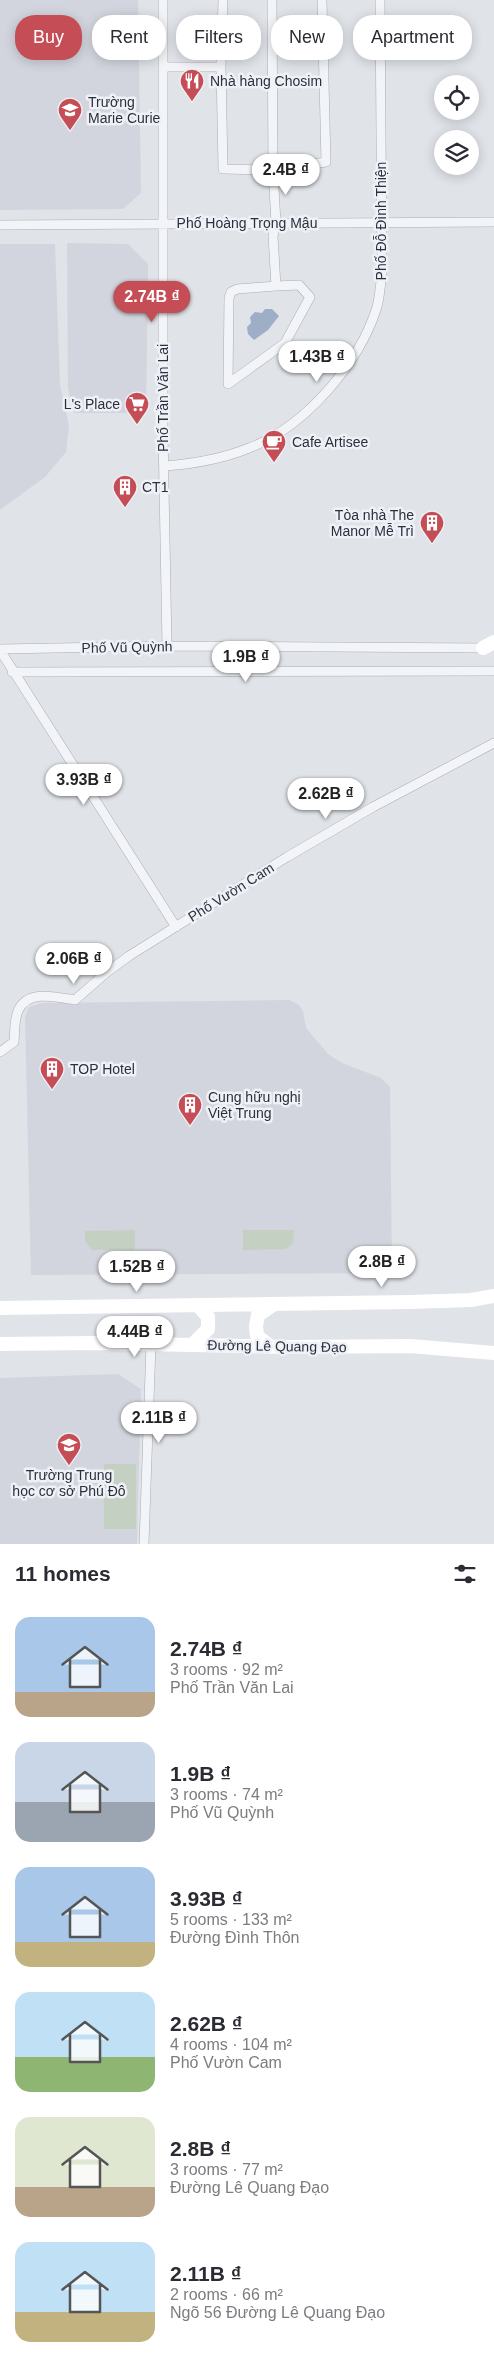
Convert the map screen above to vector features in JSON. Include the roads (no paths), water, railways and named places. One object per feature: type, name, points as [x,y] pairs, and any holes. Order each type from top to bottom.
[{"type":"main road","points":[[0,1308],[274,1305],[471,1300],[494,1296]]},
{"type":"main road","points":[[193,1344],[208,1329],[208,1317],[198,1305]]},
{"type":"main road","points":[[271,1347],[258,1336],[256,1326],[258,1315],[274,1305]]},
{"type":"main road","name":"Đường Lê Quang Đạo","points":[[0,1344],[193,1344],[271,1347],[410,1346],[494,1353]]},
{"type":"street","name":"Phố Trần Văn Lai","points":[[163,0],[166,646]]},
{"type":"street","points":[[223,0],[220,67],[223,169],[273,170],[326,162],[322,0]]},
{"type":"street","points":[[272,0],[273,170],[276,223],[273,236],[276,286]]},
{"type":"street","name":"Phố Đỗ Đình Thiện","points":[[164,466],[213,459],[251,448],[289,426],[335,382],[358,350],[377,305],[382,270],[380,0]]},
{"type":"street","points":[[163,67],[220,67]]},
{"type":"street","name":"Phố Hoàng Trọng Mậu","points":[[0,225],[494,222]]},
{"type":"street","points":[[299,285],[310,297],[285,343],[228,384],[229,298],[231,292],[237,289],[276,286],[299,285]]},
{"type":"street","name":"Phố Vũ Quỳnh","points":[[0,650],[166,646],[490,646]]},
{"type":"street","points":[[0,650],[12,672],[176,927]]},
{"type":"street","name":"Phố Vũ Quỳnh","points":[[12,672],[494,671]]},
{"type":"street","name":"Phố Vườn Cam","points":[[0,1052],[14,1042],[18,1010],[25,1002],[38,996],[75,1000],[121,961],[288,856],[373,807],[494,743]]},
{"type":"street","points":[[144,1544],[151,1344]]},
{"type":"water","points":[[265,309],[272,309],[279,316],[268,330],[254,340],[248,334],[247,327],[251,323],[250,317],[255,312],[262,313]]},
{"type":"place","name":"Nhà hàng Chosim","points":[[192,102]]},
{"type":"place","name":"Trường Marie Curie","points":[[70,131]]},
{"type":"place","name":"L's Place","points":[[137,425]]},
{"type":"place","name":"Cafe Artisee","points":[[274,463]]},
{"type":"place","name":"CT1","points":[[125,508]]},
{"type":"place","name":"Tòa nhà The Manor Mễ Trì","points":[[432,544]]},
{"type":"place","name":"TOP Hotel","points":[[52,1090]]},
{"type":"place","name":"Cung hữu nghị Việt Trung","points":[[190,1126]]},
{"type":"place","name":"Trường Trung học cơ sở Phú Đô","points":[[69,1466]]}]
